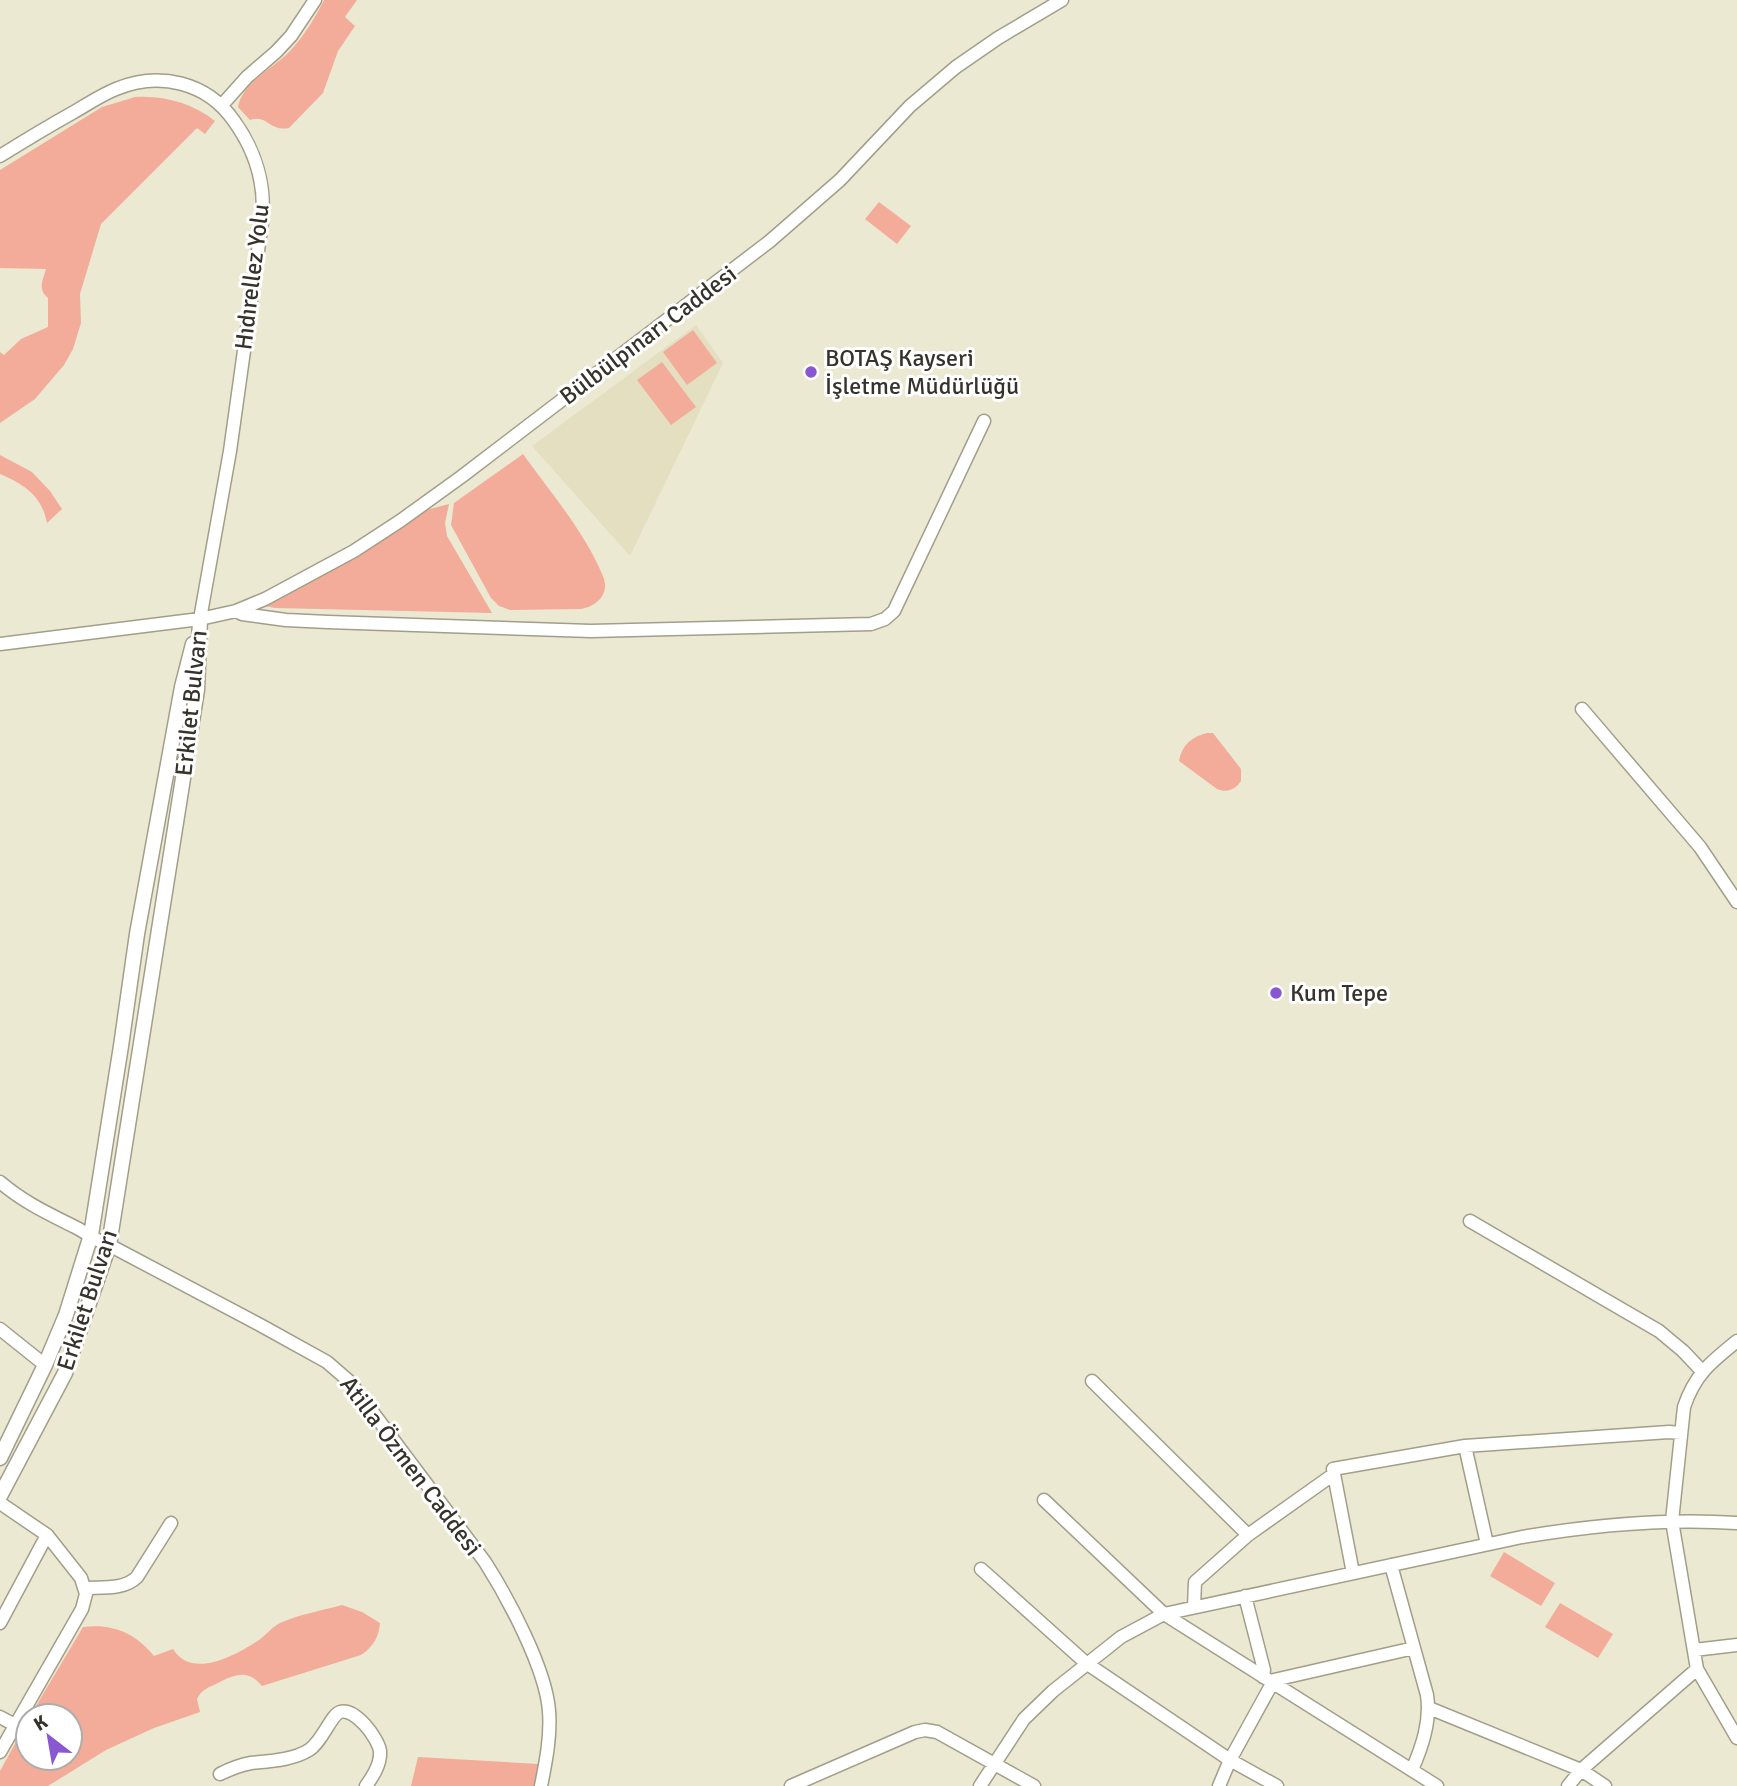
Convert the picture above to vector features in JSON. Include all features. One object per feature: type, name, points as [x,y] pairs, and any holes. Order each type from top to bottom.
[{"type":"main road","name":"Erkilet Bulvarı","points":[[0,1458],[66,1315],[91,1236],[137,934],[182,687],[200,619]]},
{"type":"main road","name":"Erkilet Bulvarı","points":[[0,1496],[65,1373],[109,1245],[197,690],[200,619]]},
{"type":"street","points":[[222,105],[247,76],[291,36],[315,0]]},
{"type":"street","name":"Bülbülpınarı Caddesi","points":[[0,644],[200,619],[236,611],[265,599],[354,551],[400,522],[461,477],[770,241],[840,180],[940,79],[987,45],[1062,0]]},
{"type":"street","name":"Hıdırellez Yolu","points":[[0,156],[104,94],[138,82],[160,80],[181,83],[203,92],[222,105],[250,148],[261,185],[263,212],[228,461],[200,619]]},
{"type":"street","points":[[236,611],[286,620],[591,631],[878,623],[894,611],[984,421]]},
{"type":"street","points":[[1582,709],[1700,847],[1737,902]]},
{"type":"street","name":"Atilla Özmen Caddesi","points":[[0,1182],[45,1213],[262,1326],[327,1362],[342,1374],[485,1562],[521,1629],[541,1676],[548,1704],[548,1747],[541,1786]]},
{"type":"street","points":[[1470,1221],[1659,1331],[1702,1371]]},
{"type":"street","points":[[0,1329],[45,1365]]},
{"type":"street","points":[[1737,1341],[1702,1371],[1687,1398],[1672,1521],[1697,1669],[1737,1738]]},
{"type":"street","points":[[1092,1381],[1248,1535]]},
{"type":"street","points":[[1353,1573],[1333,1469],[1465,1446],[1681,1433]]},
{"type":"street","points":[[1465,1446],[1487,1544]]},
{"type":"street","points":[[1194,1607],[1195,1582],[1248,1535],[1334,1474]]},
{"type":"street","points":[[1044,1500],[1164,1614],[1437,1786]]},
{"type":"street","points":[[0,1503],[47,1535],[81,1578],[85,1588],[82,1609],[29,1702]]},
{"type":"street","points":[[980,1786],[1024,1719],[1053,1691],[1121,1637],[1164,1614],[1522,1537],[1590,1527],[1672,1521],[1737,1523]]},
{"type":"street","points":[[85,1588],[122,1586],[134,1580],[171,1523]]},
{"type":"street","points":[[0,1623],[47,1535]]},
{"type":"street","points":[[1391,1565],[1429,1707],[1422,1743],[1412,1770]]},
{"type":"street","points":[[981,1569],[1086,1663],[1230,1760],[1277,1786]]},
{"type":"street","points":[[1219,1786],[1267,1680],[1245,1596]]},
{"type":"street","points":[[1694,1650],[1737,1645]]},
{"type":"street","points":[[1267,1680],[1414,1648]]},
{"type":"street","points":[[1568,1786],[1581,1770],[1697,1669]]},
{"type":"street","points":[[1429,1707],[1581,1770],[1605,1786]]},
{"type":"street","points":[[220,1774],[241,1766],[303,1753],[317,1743],[336,1715],[343,1712],[349,1713],[364,1724],[378,1744],[378,1763],[366,1786]]},
{"type":"street","points":[[0,1752],[14,1728]]},
{"type":"street","points":[[791,1786],[919,1731],[937,1732],[1034,1786]]},
{"type":"shaded area","points":[[324,0],[357,0],[345,17],[355,26],[338,51],[323,93],[289,128],[277,128],[261,119],[250,120],[238,107],[241,98],[252,83],[295,45]]},
{"type":"shaded area","points":[[135,97],[156,97],[177,102],[197,109],[215,121],[205,134],[197,128],[101,224],[80,294],[81,323],[73,349],[64,365],[35,399],[0,423],[0,352],[4,355],[21,339],[48,327],[48,298],[42,288],[46,269],[0,268],[0,170],[102,107]]},
{"type":"shaded area","points":[[879,202],[911,226],[897,244],[865,219]]},
{"type":"shaded area","points":[[696,325],[723,363],[630,556],[532,446]]},
{"type":"shaded area","points":[[693,330],[717,363],[687,385],[663,352]]},
{"type":"shaded area","points":[[662,362],[696,407],[671,425],[637,380]]},
{"type":"shaded area","points":[[523,454],[572,521],[602,573],[604,594],[590,606],[581,609],[510,610],[499,606],[491,598],[451,525],[454,503]]},
{"type":"shaded area","points":[[0,455],[32,472],[50,491],[62,509],[47,523],[41,505],[31,492],[0,474]]},
{"type":"shaded area","points":[[449,504],[445,523],[447,536],[492,613],[275,608],[252,603],[411,514]]},
{"type":"shaded area","points":[[1213,733],[1241,769],[1241,781],[1230,790],[1217,789],[1179,761],[1188,742]]},
{"type":"shaded area","points":[[1504,1552],[1555,1583],[1541,1606],[1490,1576]]},
{"type":"shaded area","points":[[1560,1603],[1613,1634],[1598,1658],[1545,1627]]},
{"type":"shaded area","points":[[342,1605],[362,1612],[380,1623],[375,1641],[361,1655],[262,1686],[246,1675],[230,1677],[201,1693],[197,1699],[200,1712],[154,1728],[106,1750],[84,1764],[84,1702],[38,1702],[83,1627],[123,1631],[139,1641],[154,1656],[173,1649],[181,1658],[202,1664],[227,1658],[259,1640],[280,1623]]},
{"type":"shaded area","points":[[14,1746],[14,1772],[71,1772],[48,1786],[0,1786],[0,1771]]},
{"type":"shaded area","points":[[418,1757],[539,1764],[534,1786],[411,1786]]},
{"type":"place","name":"BOTAŞ Kayseri İşletme Müdürlüğü","points":[[811,372]]},
{"type":"place","name":"Kum Tepe","points":[[1276,993]]}]
